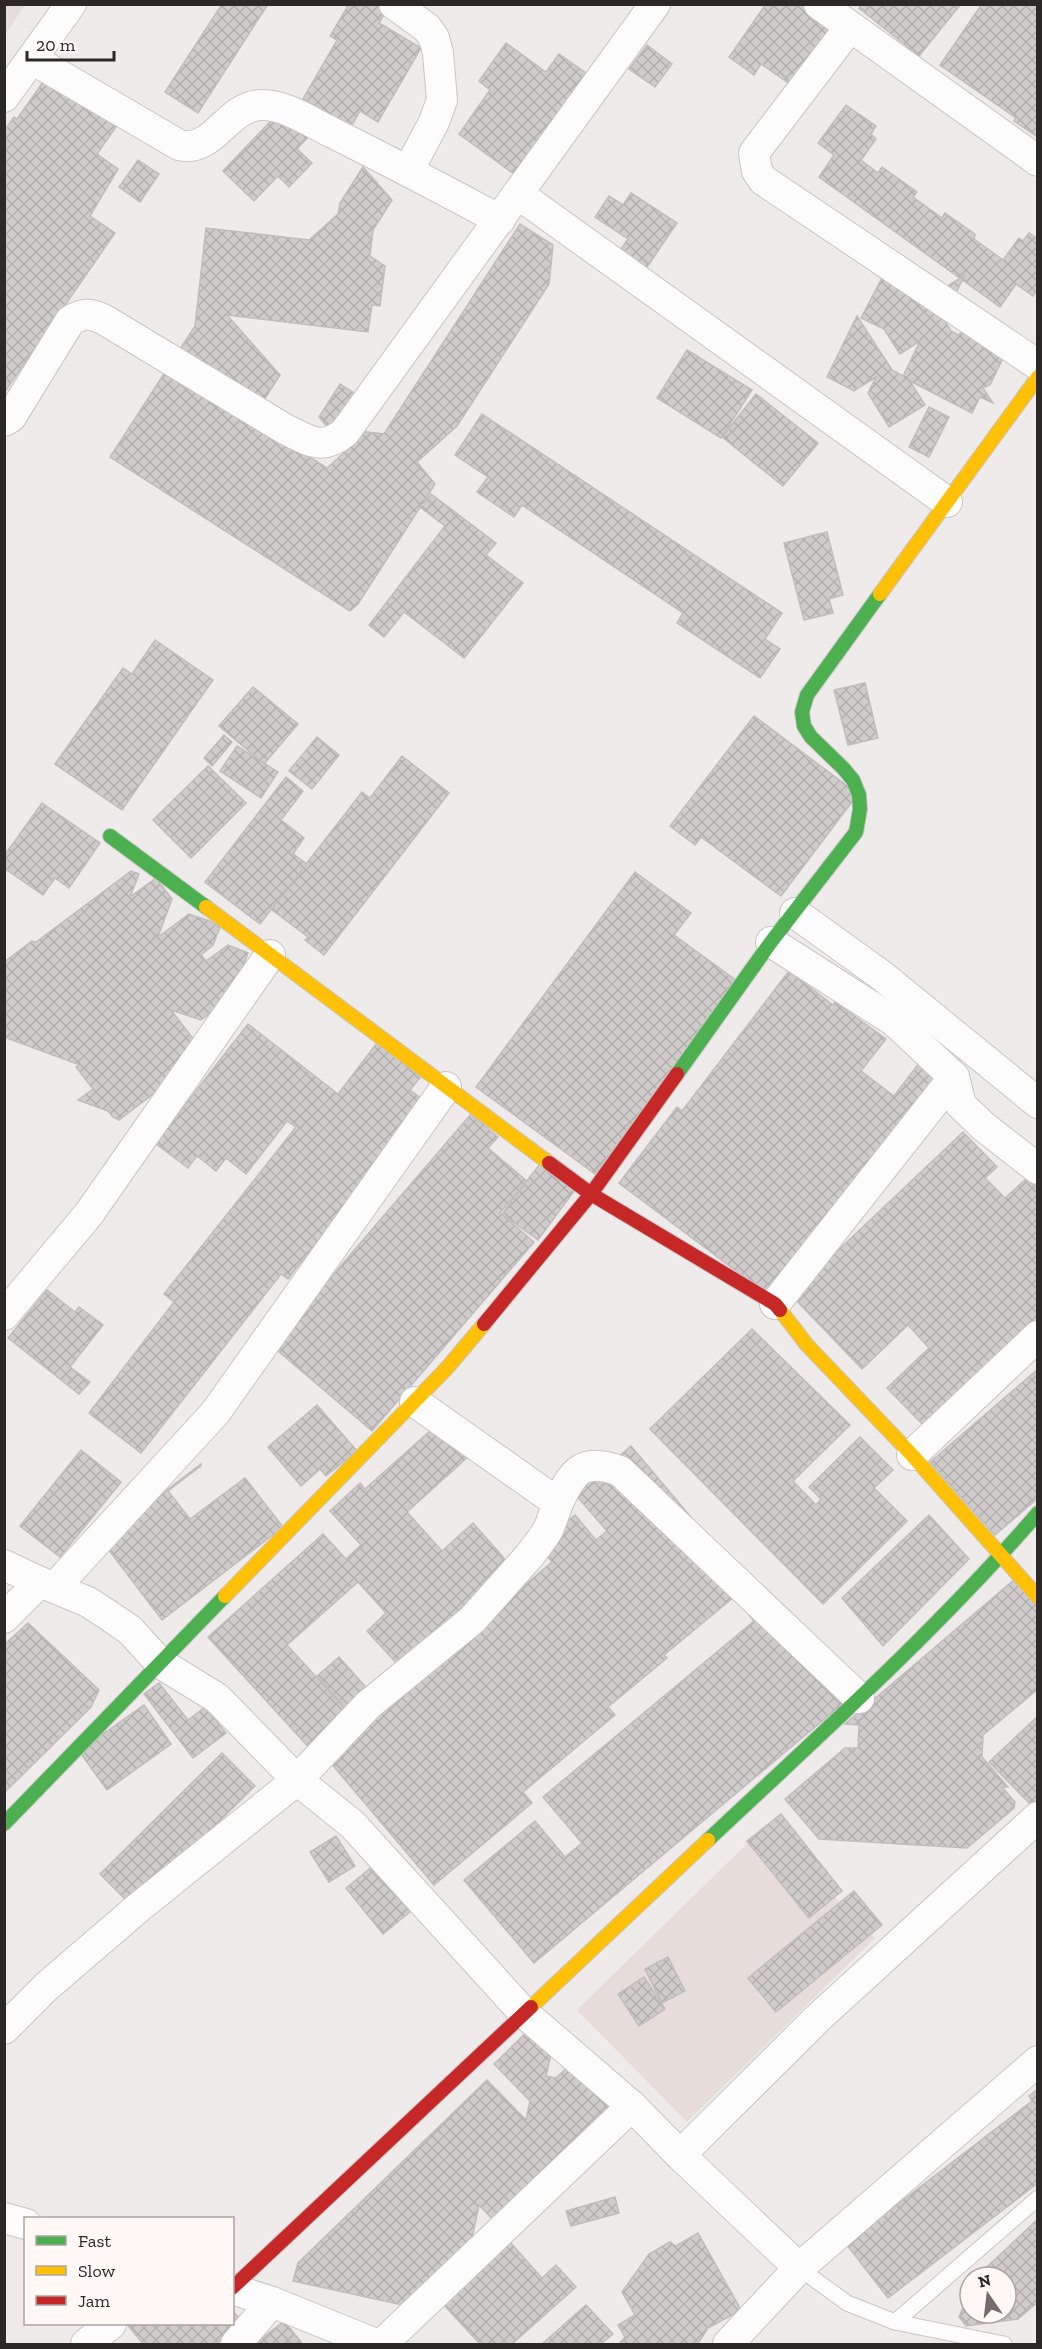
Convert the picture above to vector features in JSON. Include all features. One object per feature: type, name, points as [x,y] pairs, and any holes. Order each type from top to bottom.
[{"type":"street","points":[[4,97],[71,4]]},
{"type":"street","points":[[394,4],[427,28],[434,38],[438,53],[442,100],[434,122],[408,171]]},
{"type":"street","points":[[4,421],[11,417],[70,321],[80,315],[91,314],[103,319],[285,429],[316,443],[328,442],[345,432],[655,4]]},
{"type":"street","points":[[819,4],[1038,161]]},
{"type":"street","points":[[850,27],[754,153],[757,171],[763,180],[1038,366]]},
{"type":"street","points":[[32,59],[179,145],[189,148],[200,145],[243,109],[264,105],[288,111],[500,220]]},
{"type":"street","points":[[519,194],[947,502]]},
{"type":"street","points":[[4,1824],[246,1578],[447,1368],[591,1194],[771,942],[795,914],[856,832],[860,813],[859,795],[852,778],[840,764],[810,738],[804,728],[802,705],[807,694],[1038,377]]},
{"type":"street","points":[[110,836],[591,1194],[775,1304],[807,1345],[912,1455],[1038,1598]]},
{"type":"street","points":[[795,914],[881,975],[1038,1103]]},
{"type":"street","points":[[771,942],[894,1021],[954,1077],[961,1105],[983,1126],[1038,1169]]},
{"type":"street","points":[[4,1315],[88,1215],[270,955]]},
{"type":"street","points":[[775,1304],[954,1077]]},
{"type":"street","points":[[4,1618],[48,1585],[215,1413],[446,1087]]},
{"type":"street","points":[[912,1455],[1038,1336]]},
{"type":"street","points":[[415,1402],[558,1503]]},
{"type":"street","points":[[4,2029],[46,1988],[138,1908],[297,1780],[368,1705],[472,1620],[531,1555],[549,1528],[570,1478],[582,1467],[603,1465],[620,1471],[859,1698]]},
{"type":"street","points":[[234,2287],[859,1698],[1001,1556],[1038,1513]]},
{"type":"street","points":[[4,1565],[88,1602],[130,1630],[160,1663],[217,1698],[297,1780],[352,1824],[524,2013],[632,2106],[799,2268]]},
{"type":"street","points":[[680,2155],[818,2018],[1038,1817]]},
{"type":"street","points":[[728,2344],[799,2268],[1038,2061]]},
{"type":"street","points":[[382,2344],[632,2106]]},
{"type":"street","points":[[4,2218],[24,2223]]},
{"type":"street","points":[[234,2290],[272,2302],[376,2344]]},
{"type":"street","points":[[236,2344],[272,2302]]},
{"type":"street","points":[[86,2344],[110,2325]]},
{"type":"lane","points":[[895,2322],[1038,2199]]},
{"type":"lane","points":[[799,2268],[847,2303],[895,2322],[1004,2344]]},
{"type":"shaded area","points":[[4,5],[25,5],[5,35]]},
{"type":"shaded area","points":[[765,1826],[875,1938],[687,2122],[577,2010]]},
{"type":"building","points":[[222,4],[268,4],[198,113],[165,92]]},
{"type":"building","points":[[349,4],[389,6],[379,23],[421,48],[378,122],[360,111],[351,127],[303,99],[337,40],[330,36]]},
{"type":"building","points":[[766,4],[807,4],[837,26],[794,87],[761,64],[754,75],[729,57]]},
{"type":"building","points":[[862,4],[961,4],[919,56],[859,8]]},
{"type":"building","points":[[982,4],[1038,4],[1038,137],[1014,121],[1016,118],[940,65]]},
{"type":"building","points":[[506,43],[546,72],[559,54],[586,73],[514,174],[459,134],[490,90],[479,81]]},
{"type":"building","points":[[647,45],[672,64],[655,87],[629,69]]},
{"type":"building","points":[[48,75],[118,124],[97,154],[118,169],[90,216],[115,233],[4,393],[4,131],[14,117],[17,119]]},
{"type":"building","points":[[846,105],[876,126],[871,134],[876,139],[861,160],[878,173],[882,167],[917,192],[913,197],[942,218],[945,213],[975,234],[974,239],[1003,260],[1019,238],[1023,241],[1029,233],[1038,239],[1038,289],[1033,296],[1016,284],[1000,307],[819,177],[834,155],[818,143]]},
{"type":"building","points":[[284,107],[311,134],[297,149],[312,163],[289,187],[278,176],[254,201],[223,171]]},
{"type":"building","points":[[138,160],[159,174],[140,202],[119,187]]},
{"type":"building","points":[[363,167],[392,200],[373,230],[370,256],[385,266],[380,306],[372,305],[368,332],[227,315],[280,375],[251,420],[327,468],[347,450],[319,417],[340,384],[354,393],[350,430],[384,434],[520,224],[553,245],[549,284],[457,426],[417,462],[435,484],[358,604],[350,611],[110,457],[195,326],[206,228],[309,240],[338,214],[340,203]]},
{"type":"building","points":[[631,193],[677,223],[645,270],[619,252],[628,239],[595,217],[609,196],[623,205]]},
{"type":"building","points":[[894,255],[930,274],[941,290],[965,275],[943,318],[951,331],[958,335],[976,323],[1006,352],[990,385],[983,388],[993,403],[980,397],[972,413],[910,381],[925,405],[889,427],[868,393],[876,377],[854,391],[827,377],[857,316],[892,370],[903,376],[920,341],[900,354],[884,329],[861,318]]},
{"type":"building","points":[[687,350],[752,390],[721,438],[657,398]]},
{"type":"building","points":[[756,394],[818,443],[783,486],[722,437]]},
{"type":"building","points":[[929,407],[949,417],[929,457],[909,447]]},
{"type":"building","points":[[482,414],[782,613],[765,639],[780,649],[760,678],[677,623],[683,613],[522,505],[514,517],[477,492],[488,477],[455,455]]},
{"type":"building","points":[[431,494],[496,543],[486,555],[523,583],[464,658],[404,612],[384,637],[369,625],[445,526],[420,507]]},
{"type":"building","points":[[827,532],[843,595],[829,599],[833,613],[804,620],[784,543]]},
{"type":"building","points":[[155,640],[213,680],[122,810],[55,764],[123,668],[132,674]]},
{"type":"building","points":[[865,683],[878,738],[848,745],[834,690]]},
{"type":"building","points":[[253,687],[298,724],[264,764],[219,726]]},
{"type":"building","points":[[754,716],[858,794],[781,896],[701,837],[695,845],[670,826]]},
{"type":"building","points":[[224,735],[232,742],[212,766],[204,758]]},
{"type":"building","points":[[317,737],[339,755],[312,789],[289,771]]},
{"type":"building","points":[[237,746],[278,772],[261,798],[220,771]]},
{"type":"building","points":[[402,756],[449,793],[324,955],[305,940],[308,937],[271,909],[362,792],[370,798]]},
{"type":"building","points":[[208,766],[246,803],[191,858],[153,820]]},
{"type":"building","points":[[286,777],[303,791],[281,820],[304,838],[293,854],[307,864],[260,924],[205,882]]},
{"type":"building","points":[[42,803],[100,843],[69,888],[55,878],[43,895],[4,868],[4,856]]},
{"type":"building","points":[[131,871],[139,874],[130,897],[156,878],[172,899],[158,937],[189,914],[221,925],[213,945],[201,955],[206,961],[228,945],[248,953],[232,997],[201,1020],[171,1010],[205,1054],[119,1120],[108,1111],[78,1100],[93,1089],[76,1067],[80,1065],[4,1037],[4,962],[32,941],[36,942]]},
{"type":"building","points":[[635,872],[691,913],[674,935],[737,981],[595,1174],[476,1087]]},
{"type":"building","points":[[789,971],[833,1005],[835,1002],[886,1039],[861,1071],[894,1096],[920,1062],[937,1074],[768,1295],[619,1183],[677,1107],[682,1111]]},
{"type":"building","points":[[248,1024],[338,1094],[383,1035],[427,1069],[410,1090],[426,1102],[288,1279],[281,1274],[141,1453],[89,1413],[174,1302],[164,1294],[296,1127],[287,1121],[246,1174],[226,1158],[216,1171],[197,1156],[188,1168],[155,1143]]},
{"type":"building","points":[[471,1114],[498,1137],[488,1148],[527,1181],[500,1213],[534,1242],[372,1431],[272,1346]]},
{"type":"building","points":[[963,1132],[997,1167],[985,1178],[1005,1198],[1027,1178],[1038,1189],[1038,1330],[930,1432],[887,1388],[929,1348],[908,1325],[862,1369],[791,1295]]},
{"type":"building","points":[[548,1153],[583,1179],[538,1240],[502,1214]]},
{"type":"building","points":[[47,1290],[75,1312],[79,1307],[103,1325],[70,1367],[90,1382],[79,1394],[8,1338]]},
{"type":"building","points":[[752,1329],[850,1425],[793,1481],[816,1505],[821,1499],[809,1487],[860,1437],[893,1470],[874,1488],[907,1521],[823,1604],[650,1429]]},
{"type":"building","points":[[1038,1369],[1038,1498],[995,1535],[930,1462]]},
{"type":"building","points":[[317,1405],[357,1451],[326,1476],[320,1469],[301,1486],[268,1447]]},
{"type":"building","points":[[440,1422],[470,1455],[407,1512],[442,1551],[473,1523],[510,1565],[398,1665],[367,1631],[386,1613],[358,1582],[287,1645],[352,1716],[313,1752],[208,1637],[323,1534],[346,1559],[361,1545],[330,1511],[360,1483],[365,1489]]},
{"type":"building","points":[[631,1446],[846,1701],[534,1963],[464,1880],[535,1821],[565,1857],[582,1843],[543,1797],[754,1621],[734,1597],[664,1655],[667,1658],[608,1707],[615,1715],[523,1792],[532,1803],[434,1885],[324,1755],[552,1562],[538,1545],[575,1515],[596,1540],[607,1531],[575,1494]]},
{"type":"building","points":[[81,1450],[121,1482],[60,1557],[20,1526]]},
{"type":"building","points":[[201,1464],[168,1491],[190,1519],[245,1478],[283,1527],[162,1620],[101,1540]]},
{"type":"building","points":[[929,1515],[969,1559],[883,1646],[842,1598]]},
{"type":"building","points":[[1015,1579],[1038,1605],[1038,1689],[983,1735],[982,1757],[1008,1787],[1002,1787],[1015,1802],[1014,1808],[967,1848],[819,1839],[785,1799],[845,1748],[858,1748],[859,1725],[845,1724]]},
{"type":"building","points":[[28,1623],[99,1690],[91,1707],[4,1793],[4,1645]]},
{"type":"building","points":[[339,1657],[370,1692],[348,1711],[317,1676]]},
{"type":"building","points":[[159,1683],[188,1720],[205,1707],[226,1733],[193,1758],[144,1694]]},
{"type":"building","points":[[144,1705],[171,1744],[107,1790],[79,1751]]},
{"type":"building","points":[[1038,1716],[1038,1801],[1032,1806],[989,1762]]},
{"type":"building","points":[[222,1753],[255,1786],[133,1907],[100,1874]]},
{"type":"building","points":[[781,1814],[842,1891],[809,1918],[747,1841]]},
{"type":"building","points":[[336,1836],[355,1866],[329,1882],[310,1852]]},
{"type":"building","points":[[379,1861],[416,1907],[383,1934],[346,1888]]},
{"type":"building","points":[[854,1891],[882,1925],[776,2012],[748,1978]]},
{"type":"building","points":[[668,1957],[685,1991],[662,2003],[645,1969]]},
{"type":"building","points":[[644,1977],[665,2009],[639,2026],[618,1994]]},
{"type":"building","points":[[531,2028],[552,2050],[546,2076],[556,2078],[572,2063],[613,2106],[494,2221],[479,2205],[471,2243],[416,2308],[293,2281],[298,2263],[487,2080],[526,2120],[530,2101],[494,2064]]},
{"type":"building","points":[[1038,2089],[1038,2183],[888,2298],[846,2244],[1032,2101],[1029,2096]]},
{"type":"building","points":[[615,2197],[619,2213],[571,2226],[566,2211]]},
{"type":"building","points":[[1038,2219],[1038,2302],[1018,2319],[1018,2265],[989,2265]]},
{"type":"building","points":[[698,2233],[740,2308],[736,2313],[708,2328],[699,2342],[694,2344],[619,2344],[625,2337],[618,2325],[635,2315],[622,2292],[649,2254],[670,2242],[676,2246]]},
{"type":"building","points":[[510,2242],[542,2278],[556,2265],[576,2287],[512,2344],[480,2344],[442,2303]]},
{"type":"building","points":[[586,2305],[613,2334],[601,2344],[542,2344]]},
{"type":"building","points":[[234,2312],[243,2323],[216,2344],[143,2344],[128,2325],[234,2325]]},
{"type":"building","points":[[284,2321],[302,2343],[255,2344]]},
{"type":"traffic: fast","points":[[677,1074],[771,942],[856,832],[860,809],[859,795],[853,780],[811,737],[804,726],[802,712],[807,695],[880,594]]},
{"type":"traffic: fast","points":[[110,836],[206,907]]},
{"type":"traffic: fast","points":[[708,1840],[919,1640],[960,1599],[1038,1513]]},
{"type":"traffic: fast","points":[[4,1824],[225,1596]]},
{"type":"traffic: slow","points":[[880,594],[1038,377]]},
{"type":"traffic: slow","points":[[206,907],[549,1163]]},
{"type":"traffic: slow","points":[[780,1310],[807,1345],[912,1455],[1038,1597]]},
{"type":"traffic: slow","points":[[225,1596],[447,1368],[484,1324]]},
{"type":"traffic: slow","points":[[531,2007],[708,1840]]},
{"type":"traffic: jam","points":[[677,1074],[591,1194],[775,1304],[780,1310]]},
{"type":"traffic: jam","points":[[484,1324],[591,1194],[549,1163]]},
{"type":"traffic: jam","points":[[234,2286],[531,2007]]}]
